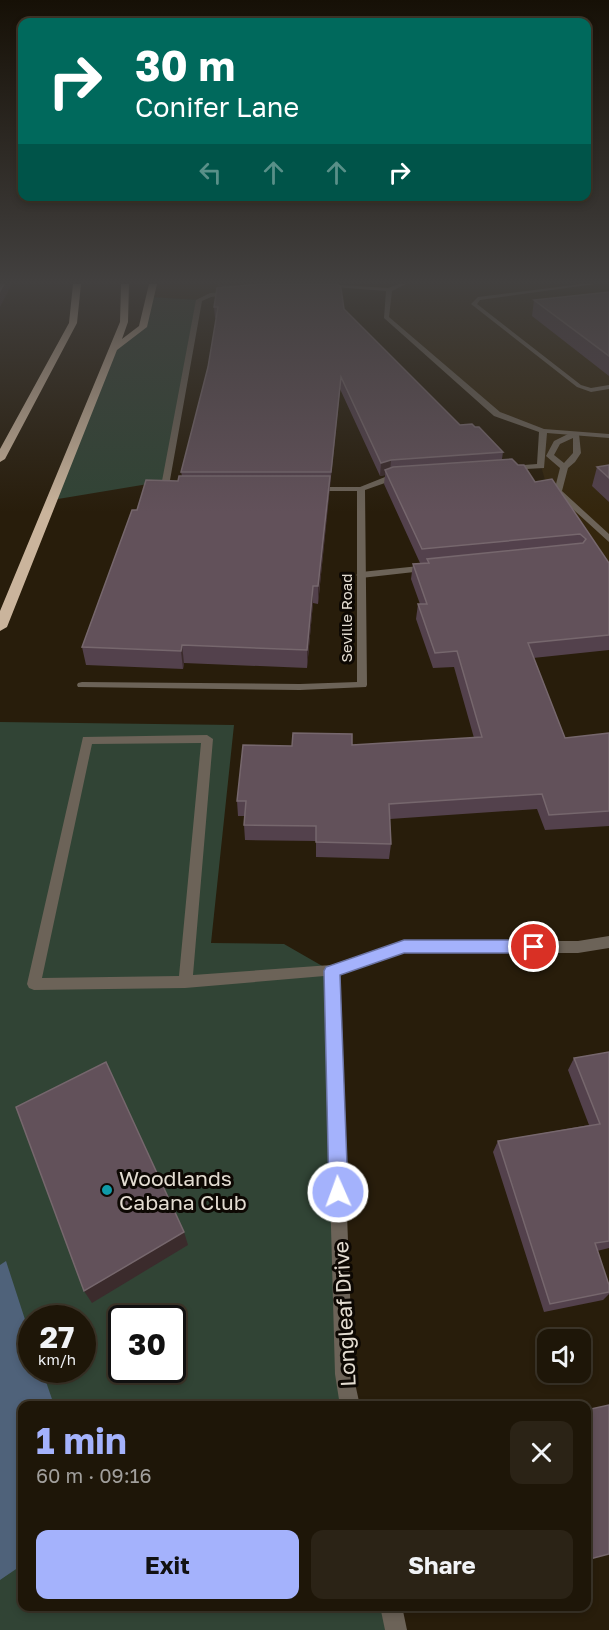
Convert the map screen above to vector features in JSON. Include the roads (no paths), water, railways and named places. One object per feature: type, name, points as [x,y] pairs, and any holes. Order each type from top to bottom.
[{"type":"highway","points":[[0,459],[53,360]]},
{"type":"highway","points":[[0,627],[108,360]]},
{"type":"street","points":[[188,360],[166,481],[178,489],[189,489]]},
{"type":"street","points":[[435,360],[497,414],[543,431],[609,436]]},
{"type":"street","points":[[546,360],[579,386],[591,390],[609,387]]},
{"type":"street","points":[[495,470],[541,466],[543,431]]},
{"type":"street","points":[[564,467],[550,456],[556,443],[575,434]]},
{"type":"street","points":[[575,434],[579,447],[575,460],[564,467],[558,492],[609,539]]},
{"type":"street","points":[[303,489],[360,489],[390,477],[414,476]]},
{"type":"street","name":"Seville Road","points":[[82,685],[300,687],[362,685],[360,489]]},
{"type":"street","points":[[361,575],[440,567]]},
{"type":"street","points":[[185,982],[207,739],[87,740],[34,984],[185,982],[332,971],[404,947],[578,947],[609,942]]},
{"type":"street","name":"Longleaf Drive","points":[[332,971],[344,1374],[349,1401]]},
{"type":"street","points":[[392,1611],[396,1630]]},
{"type":"water","points":[[6,1261],[20,1305],[18,1305],[18,1383],[46,1383],[53,1401],[18,1401],[18,1568],[0,1580],[0,1265]]},
{"type":"place","name":"Woodlands Cabana Club","points":[[107,1190]]}]
